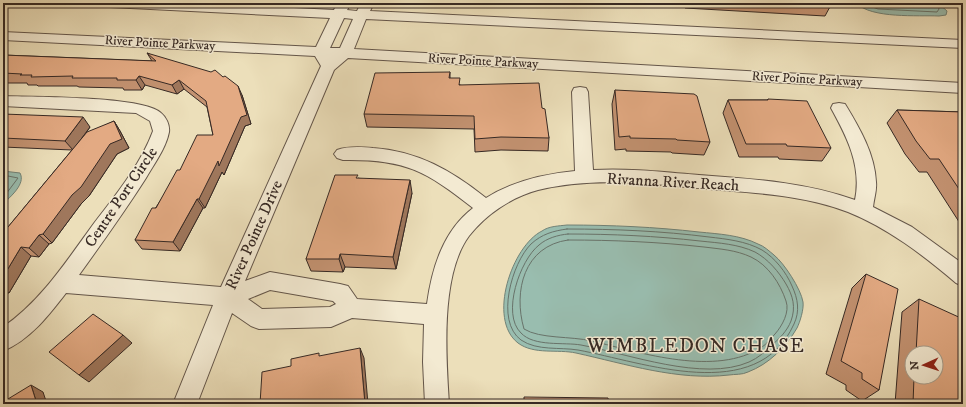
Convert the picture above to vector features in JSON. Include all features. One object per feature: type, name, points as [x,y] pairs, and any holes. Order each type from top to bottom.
[{"type":"street","points":[[110,3],[365,9],[963,44]]},
{"type":"street","name":"River Pointe Drive","points":[[185,404],[324,60],[341,8]]},
{"type":"street","points":[[345,53],[365,9]]},
{"type":"street","name":"River Pointe Parkway","points":[[3,36],[324,60]]},
{"type":"street","name":"River Pointe Drive","points":[[324,60],[345,53]]},
{"type":"street","name":"River Pointe Parkway","points":[[345,53],[963,88]]},
{"type":"street","points":[[580,92],[584,178]]},
{"type":"street","name":"Centre Port Circle","points":[[3,101],[131,107],[145,110],[158,120],[161,131],[158,143],[123,197],[62,282],[40,310],[3,340]]},
{"type":"street","points":[[840,108],[855,136],[864,162],[867,183],[863,210]]},
{"type":"street","points":[[343,154],[367,152],[390,154],[408,158],[428,167],[465,191],[486,208]]},
{"type":"street","name":"Rivanna River Reach","points":[[437,404],[434,369],[437,315],[442,279],[450,252],[461,232],[486,208],[512,193],[536,184],[562,179],[584,178],[670,180],[751,186],[807,193],[838,201],[863,210],[912,235],[935,252],[963,277]]},
{"type":"street","points":[[62,282],[227,297],[270,281],[340,293],[351,308]]},
{"type":"street","points":[[227,297],[258,319],[331,317],[351,308],[437,315]]},
{"type":"water","points":[[856,3],[938,3],[947,11],[946,15],[939,16],[884,14],[873,12]]},
{"type":"water","points":[[3,171],[20,173],[21,182],[13,194],[3,204]]},
{"type":"water","points":[[567,225],[600,225],[714,233],[729,235],[751,241],[760,245],[774,255],[792,277],[803,302],[802,315],[798,325],[788,342],[770,360],[756,369],[746,373],[729,375],[691,376],[671,374],[576,353],[539,350],[524,347],[518,343],[509,332],[504,317],[504,301],[507,284],[521,251],[531,239],[548,228]]},
{"type":"building","points":[[147,53],[211,72],[215,70],[223,77],[225,76],[238,86],[247,115],[241,117],[219,166],[218,161],[199,199],[197,199],[173,242],[135,240],[152,208],[156,208],[177,170],[180,170],[197,135],[213,135],[206,101],[179,80],[172,85],[139,76],[136,80],[117,80],[117,78],[72,78],[73,76],[31,77],[32,75],[3,73],[3,55],[156,61]]},
{"type":"building","points":[[450,72],[449,78],[460,78],[459,85],[539,83],[542,108],[545,109],[549,138],[501,137],[475,139],[474,116],[364,114],[375,73]]},
{"type":"building","points":[[615,90],[694,94],[697,96],[710,142],[676,139],[630,138],[630,136],[619,137]]},
{"type":"building","points":[[768,99],[807,101],[831,148],[787,146],[786,144],[746,144],[728,100]]},
{"type":"building","points":[[897,110],[963,112],[963,195],[939,159],[930,159],[916,141]]},
{"type":"building","points":[[3,114],[83,117],[65,141],[3,138]]},
{"type":"building","points":[[114,121],[122,139],[110,144],[81,187],[72,195],[43,234],[39,235],[29,248],[21,247],[3,277],[3,233],[87,132]]},
{"type":"building","points":[[335,175],[358,175],[356,178],[410,180],[393,257],[340,254],[339,259],[306,259]]},
{"type":"building","points":[[866,274],[898,289],[879,390],[862,379],[862,373],[841,361]]},
{"type":"building","points":[[919,299],[963,319],[963,404],[913,404],[914,385],[944,385],[944,345],[916,345]]},
{"type":"building","points":[[93,314],[123,335],[79,375],[49,352]]},
{"type":"building","points":[[360,348],[365,404],[260,404],[262,372],[291,366],[291,359],[319,353],[319,356]]},
{"type":"building","points":[[31,385],[37,404],[3,404],[3,402]]},
{"type":"building","points":[[524,397],[608,398],[609,404],[524,404]]},
{"type":"district","name":"WIMBLEDON CHASE","points":[[696,346]]}]
